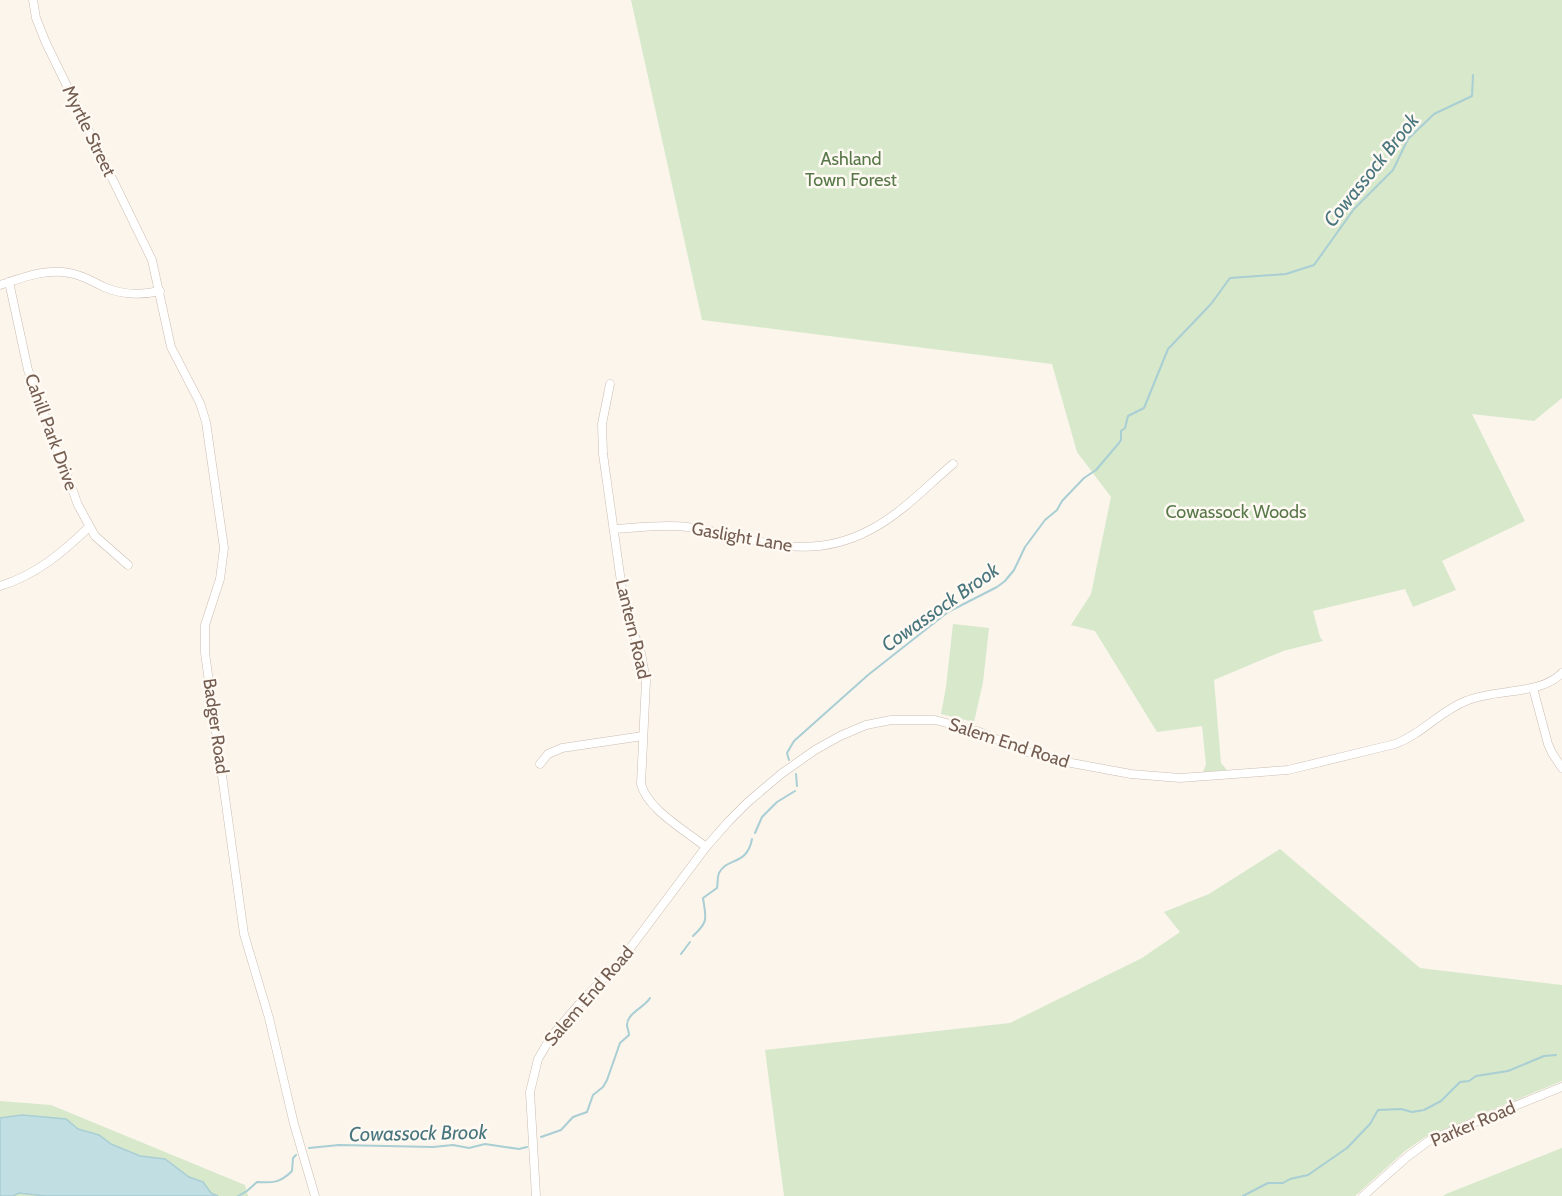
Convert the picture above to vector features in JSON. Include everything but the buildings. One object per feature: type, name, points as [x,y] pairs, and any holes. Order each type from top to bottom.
[{"type":"street","name":"Myrtle Street","points":[[33,0],[36,18],[46,43],[152,260]]},
{"type":"street","name":"Badger Road","points":[[152,260],[171,347],[204,413],[224,533],[223,564],[205,626],[204,637],[244,934],[315,1196]]},
{"type":"street","points":[[0,285],[38,274],[63,272],[79,275],[115,291],[143,294],[160,291]]},
{"type":"street","name":"Cahill Park Drive","points":[[9,282],[28,370],[78,505],[89,527],[101,543],[128,565]]},
{"type":"street","name":"Lantern Road","points":[[610,384],[603,411],[602,438],[623,596],[644,669],[646,699],[640,776],[643,791],[658,809],[706,847]]},
{"type":"street","name":"Gaslight Lane","points":[[614,529],[678,526],[784,547],[834,544],[858,536],[881,524],[953,464]]},
{"type":"street","points":[[0,586],[23,577],[52,560],[89,527]]},
{"type":"street","name":"Salem End Road","points":[[536,1196],[530,1104],[532,1081],[538,1059],[551,1037],[631,949],[706,847],[748,802],[815,750],[853,730],[891,720],[920,718],[950,722],[1035,755],[1078,765],[1152,776],[1193,778],[1288,770],[1373,750],[1409,738],[1466,701],[1496,692],[1533,688],[1552,681],[1562,673]]},
{"type":"street","points":[[1533,688],[1548,744],[1562,768]]},
{"type":"street","points":[[540,764],[548,754],[562,748],[643,736]]},
{"type":"street","name":"Parker Road","points":[[1363,1196],[1430,1140],[1562,1087]]},
{"type":"green space","points":[[631,0],[1562,0],[1562,398],[1534,421],[1472,414],[1525,521],[1442,561],[1456,590],[1413,607],[1405,589],[1313,611],[1323,641],[1283,651],[1214,680],[1221,763],[1227,770],[1203,772],[1206,764],[1202,726],[1157,732],[1095,631],[1071,625],[1091,594],[1111,497],[1077,452],[1052,364],[702,320]]},
{"type":"green space","points":[[953,624],[989,628],[983,682],[974,722],[941,714]]},
{"type":"green space","points":[[1280,849],[1420,968],[1562,985],[1562,1081],[1425,1137],[1405,1151],[1355,1196],[784,1196],[765,1050],[1010,1023],[1142,958],[1180,932],[1164,912],[1209,894]]},
{"type":"green space","points":[[0,1101],[51,1105],[245,1185],[248,1196],[0,1196]]},
{"type":"green space","points":[[1562,1148],[1562,1196],[1443,1196],[1446,1194]]},
{"type":"water","points":[[22,1115],[66,1119],[78,1129],[99,1135],[111,1144],[140,1156],[165,1159],[189,1177],[203,1182],[211,1193],[218,1196],[46,1196],[19,1193],[13,1196],[0,1196],[0,1118]]},
{"type":"waterway","name":"Cowassock Brook","points":[[789,760],[787,753],[794,741],[868,675],[948,612],[1005,581],[1014,570],[1025,547],[1045,520],[1057,510],[1062,501],[1084,478],[1096,470],[1119,443],[1121,431],[1125,428],[1128,416],[1144,408],[1168,349],[1211,304],[1230,278],[1286,274],[1314,265],[1354,209],[1393,170],[1408,139],[1434,114],[1472,96],[1473,75]]},
{"type":"waterway","name":"Cowassock Brook","points":[[796,774],[797,786]]},
{"type":"waterway","name":"Cowassock Brook","points":[[755,833],[762,817],[777,802],[795,791]]},
{"type":"waterway","name":"Cowassock Brook","points":[[693,936],[704,923],[703,898],[717,888],[718,875],[723,868],[746,853],[752,839]]},
{"type":"waterway","name":"Cowassock Brook","points":[[681,954],[690,942]]},
{"type":"waterway","name":"Cowassock Brook","points":[[541,1137],[561,1130],[573,1117],[587,1112],[593,1095],[603,1087],[607,1080],[620,1043],[629,1035],[627,1026],[630,1017],[650,998]]},
{"type":"waterway","points":[[1243,1196],[1268,1183],[1283,1183],[1308,1175],[1347,1148],[1370,1124],[1378,1110],[1401,1109],[1412,1112],[1424,1110],[1441,1101],[1460,1082],[1469,1081],[1476,1076],[1508,1071],[1544,1056],[1556,1055]]},
{"type":"waterway","name":"Cowassock Brook","points":[[309,1148],[339,1145],[433,1147],[453,1145],[469,1148],[485,1144],[519,1149],[527,1147]]},
{"type":"waterway","name":"Cowassock Brook","points":[[238,1196],[257,1182],[272,1182],[284,1178],[292,1171],[293,1158],[296,1155]]},
{"type":"park label","name":"Ashland Town Forest","points":[[851,169]]},
{"type":"park label","name":"Cowassock Woods","points":[[1236,512]]}]
